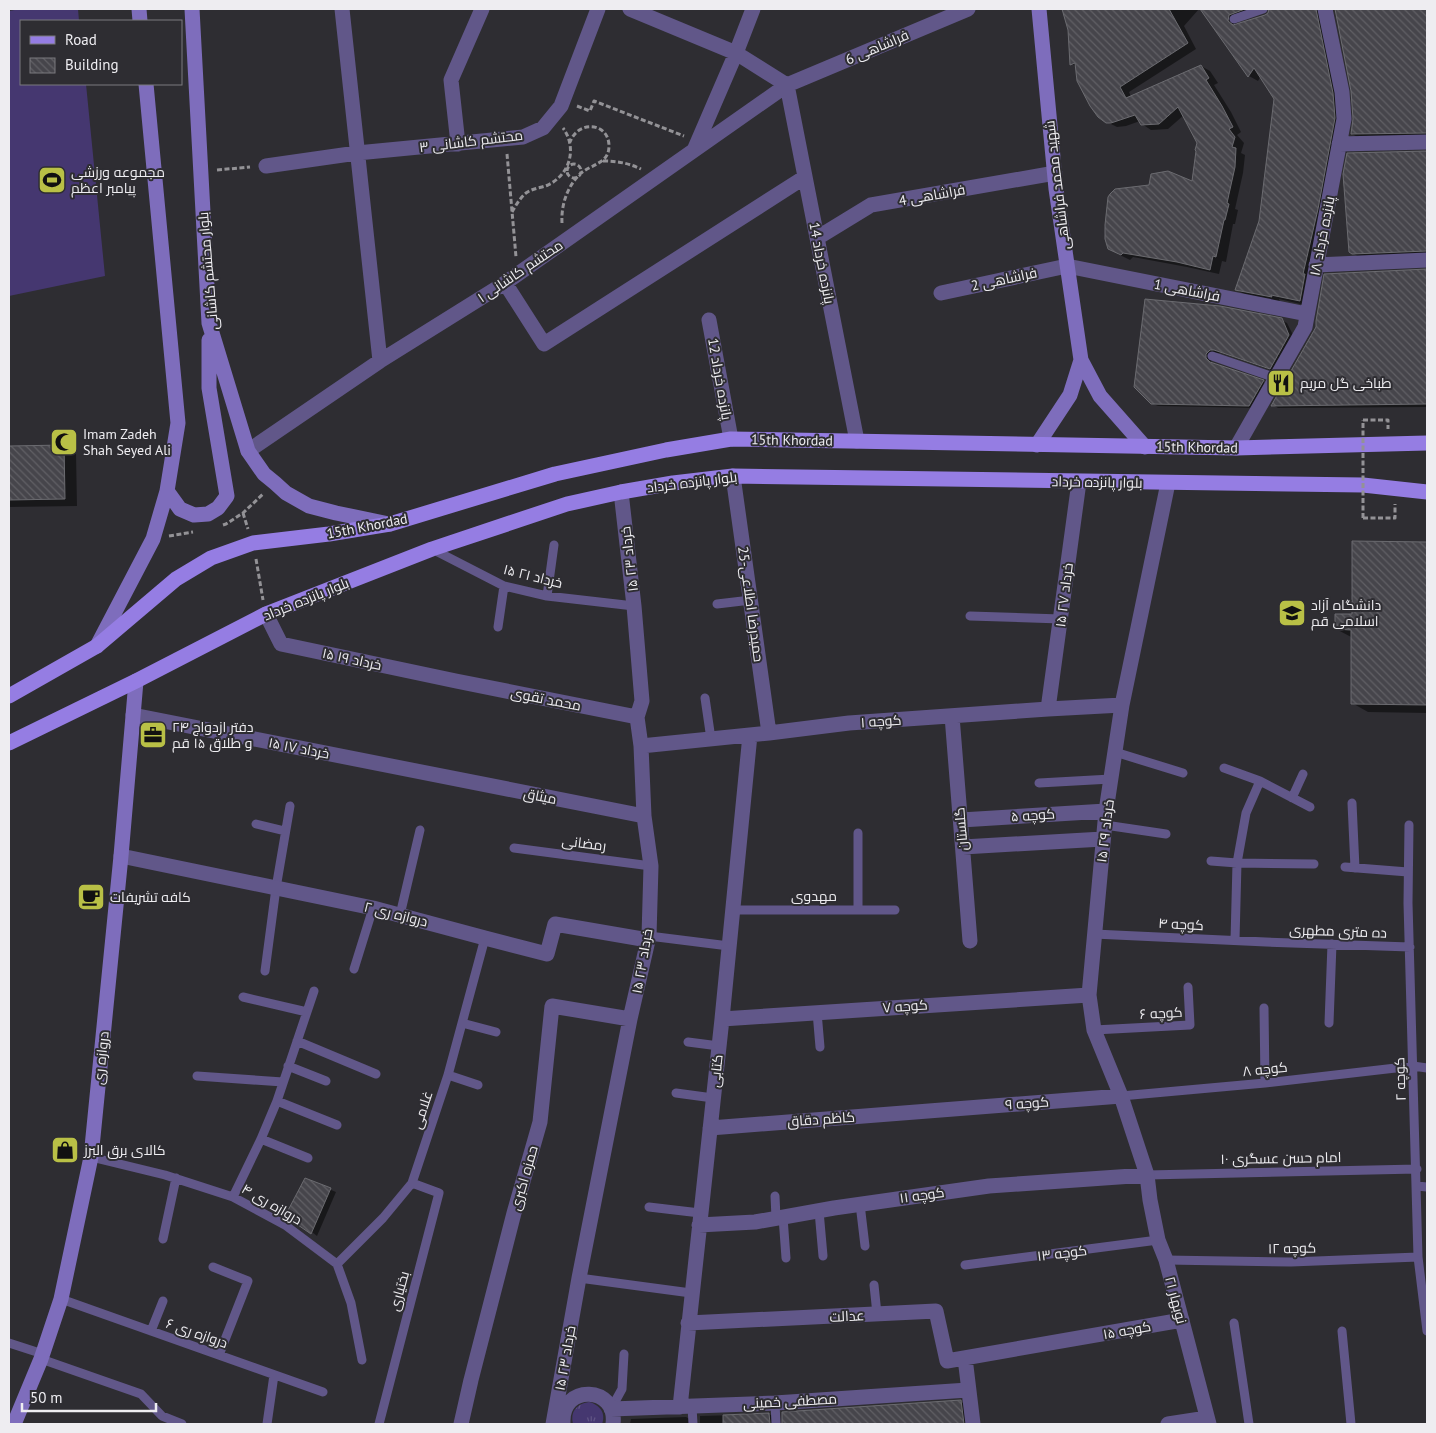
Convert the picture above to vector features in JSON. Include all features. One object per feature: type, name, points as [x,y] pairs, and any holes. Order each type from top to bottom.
[{"type":"main road","name":"بلوار محتشم کاشانی","points":[[192,9],[209,323],[248,451],[264,474],[274,483],[286,493],[310,506],[336,514],[390,524]]},
{"type":"main road","name":"شهید محمد فراشاهی","points":[[1040,9],[1055,174],[1081,360]]},
{"type":"main road","points":[[97,646],[153,539],[168,491],[178,423],[146,85]]},
{"type":"main road","points":[[168,491],[180,510],[194,515],[208,514],[218,508],[228,496],[209,388],[209,323]]},
{"type":"main road","points":[[1037,445],[1070,395],[1081,360]]},
{"type":"main road","points":[[1081,360],[1100,396],[1145,447]]},
{"type":"main road","name":"15th Khordad","points":[[253,543],[329,534],[390,524],[554,474],[666,450],[731,439],[1236,448],[1427,443]]},
{"type":"main road","name":"بلوار پانزده خرداد","points":[[9,743],[136,681],[266,614],[432,549],[567,504],[621,492],[673,483],[733,476],[1363,485],[1427,492]]},
{"type":"main road","points":[[9,696],[97,646],[176,578],[211,558],[253,543]]},
{"type":"main road","name":"دروازه ری","points":[[14,1424],[42,1356],[61,1299],[91,1157],[121,856],[136,681]]},
{"type":"street","points":[[342,9],[380,361]]},
{"type":"street","points":[[458,144],[451,80],[482,9]]},
{"type":"street","name":"محتشم کاشانی ۳","points":[[266,166],[357,153],[523,137],[543,128],[561,106],[598,9]]},
{"type":"street","points":[[630,9],[736,53],[787,85]]},
{"type":"street","points":[[695,150],[753,9]]},
{"type":"street","name":"فراشاهی 6","points":[[787,85],[968,9]]},
{"type":"street","name":"پانزده خرداد ۱۸","points":[[1236,448],[1304,327],[1307,314],[1344,119],[1342,92],[1325,9]]},
{"type":"street","name":"محتشم کاشانی ۱","points":[[248,451],[380,361],[505,283],[787,85]]},
{"type":"street","name":"پانزده خرداد 14","points":[[787,85],[857,441]]},
{"type":"street","points":[[1339,144],[1427,142]]},
{"type":"street","name":"فراشاهی 4","points":[[817,238],[871,205],[1055,174]]},
{"type":"street","points":[[505,283],[544,344],[805,176]]},
{"type":"street","points":[[1316,265],[1427,260]]},
{"type":"street","name":"فراشاهی 2","points":[[941,292],[1067,266]]},
{"type":"street","name":"فراشاهی 1","points":[[1067,266],[1307,314]]},
{"type":"street","name":"پانزده خرداد 12","points":[[709,320],[731,439]]},
{"type":"street","name":"حمیدرضا اطلاعی-25","points":[[733,476],[769,733]]},
{"type":"street","name":"۱۵ خرداد ۲۷","points":[[1048,709],[1079,482]]},
{"type":"street","name":"۱۵ خرداد ۲۹","points":[[1147,1175],[1120,1096],[1094,1030],[1089,995],[1105,825],[1122,706],[1168,483]]},
{"type":"street","name":"۱۵ خرداد ۲۳","points":[[558,1420],[579,1278],[630,1019],[648,938],[651,866],[644,816],[641,746],[637,717],[642,701],[634,606],[621,492]]},
{"type":"street","name":"۱۵ خرداد ۱۹","points":[[266,614],[281,644],[456,681]]},
{"type":"street","name":"محمد تقوی","points":[[456,681],[637,717]]},
{"type":"street","name":"کوچه ۱","points":[[641,746],[849,723],[1048,709],[1122,706]]},
{"type":"street","name":"۱۵ خرداد ۱۷","points":[[133,715],[436,776]]},
{"type":"street","name":"گلستان","points":[[952,716],[970,941]]},
{"type":"street","name":"کتابی","points":[[686,1407],[688,1323],[722,1019],[750,735]]},
{"type":"street","name":"میثاق","points":[[436,776],[644,816]]},
{"type":"street","name":"کوچه ۵","points":[[961,820],[1105,825]]},
{"type":"street","name":"کوچه ۵","points":[[963,847],[1105,825]]},
{"type":"street","name":"دروازه ری ۲","points":[[121,856],[373,908],[548,954],[554,924],[648,938]]},
{"type":"street","name":"کوچه ۷","points":[[722,1019],[1089,995]]},
{"type":"street","name":"حمزه اکبری","points":[[462,1424],[471,1380],[540,1122],[552,1006],[630,1019]]},
{"type":"street","name":"کوچه ۹","points":[[933,1111],[1120,1096]]},
{"type":"street","name":"کاظم دقاق","points":[[710,1128],[933,1111]]},
{"type":"street","name":"کوچه ۱۱","points":[[700,1219],[755,1222],[860,1204],[989,1186],[1147,1175]]},
{"type":"street","name":"نوبهار ۲۱","points":[[1147,1175],[1158,1240],[1166,1260],[1208,1421]]},
{"type":"street","name":"عدالت","points":[[688,1323],[936,1311],[947,1361],[965,1358]]},
{"type":"street","name":"کوچه ۱۵","points":[[965,1358],[1182,1320]]},
{"type":"street","points":[[965,1358],[973,1424]]},
{"type":"street","name":"مصطفی خمینی","points":[[612,1417],[686,1407],[968,1390]]},
{"type":"street","points":[[558,1420],[570,1401],[586,1394],[595,1394],[603,1398],[609,1405],[612,1417]]},
{"type":"street","points":[[1168,1424],[1208,1421]]},
{"type":"lane","points":[[1234,19],[1263,9]]},
{"type":"lane","points":[[1212,356],[1276,378]]},
{"type":"lane","points":[[547,596],[554,545]]},
{"type":"lane","name":"۱۵ خرداد ۲۱","points":[[432,549],[504,586],[547,596],[634,606]]},
{"type":"lane","points":[[498,627],[504,586]]},
{"type":"lane","points":[[717,604],[751,600]]},
{"type":"lane","points":[[970,616],[1061,619]]},
{"type":"lane","points":[[705,698],[711,739]]},
{"type":"lane","points":[[1115,752],[1183,773]]},
{"type":"lane","points":[[1224,768],[1260,781],[1310,806]]},
{"type":"lane","points":[[1292,798],[1303,774]]},
{"type":"lane","points":[[1039,783],[1111,779]]},
{"type":"lane","points":[[1235,940],[1237,863],[1246,814],[1260,781]]},
{"type":"lane","points":[[1352,803],[1355,868]]},
{"type":"lane","points":[[265,971],[276,888],[290,806]]},
{"type":"lane","points":[[256,824],[285,831]]},
{"type":"lane","points":[[1105,825],[1166,834]]},
{"type":"lane","name":"کوچه ۲","points":[[1409,825],[1408,872],[1418,1257],[1427,1331]]},
{"type":"lane","points":[[400,915],[420,830]]},
{"type":"lane","points":[[858,833],[858,910]]},
{"type":"lane","name":"رمضانی","points":[[514,848],[651,866]]},
{"type":"lane","points":[[1211,861],[1314,864]]},
{"type":"lane","points":[[1344,867],[1408,872]]},
{"type":"lane","points":[[354,969],[373,908]]},
{"type":"lane","name":"مهدوی","points":[[732,910],[895,910]]},
{"type":"lane","name":"کوچه ۴","points":[[1094,934],[1266,942]]},
{"type":"lane","name":"غلامی","points":[[337,1264],[383,1218],[412,1183],[448,1075],[485,938]]},
{"type":"lane","points":[[648,938],[729,946]]},
{"type":"lane","name":"ده متری مطهری","points":[[1266,942],[1410,947]]},
{"type":"lane","points":[[1328,1023],[1332,944]]},
{"type":"lane","name":"کوچه ۶","points":[[1094,1030],[1190,1025],[1188,987]]},
{"type":"lane","points":[[233,1197],[261,1139],[276,1101],[314,991]]},
{"type":"lane","points":[[243,997],[306,1012]]},
{"type":"lane","points":[[1264,1008],[1265,1083]]},
{"type":"lane","points":[[817,1012],[820,1047]]},
{"type":"lane","points":[[462,1023],[496,1032]]},
{"type":"lane","points":[[296,1042],[376,1074]]},
{"type":"lane","points":[[688,1042],[719,1046]]},
{"type":"lane","points":[[288,1066],[326,1080]]},
{"type":"lane","name":"کوچه ۸","points":[[1120,1096],[1265,1083],[1413,1066],[1427,1068]]},
{"type":"lane","points":[[448,1075],[478,1084]]},
{"type":"lane","points":[[197,1076],[283,1082]]},
{"type":"lane","points":[[676,1093],[713,1098]]},
{"type":"lane","points":[[276,1101],[337,1125]]},
{"type":"lane","points":[[261,1139],[308,1158]]},
{"type":"lane","name":"دروازه ری ۴","points":[[91,1157],[176,1178],[233,1197],[285,1225],[337,1264]]},
{"type":"lane","name":"امام حسن عسگری ۱۰","points":[[1147,1175],[1416,1169]]},
{"type":"lane","points":[[163,1239],[176,1178]]},
{"type":"lane","name":"بختیاری","points":[[379,1424],[439,1194],[412,1183]]},
{"type":"lane","points":[[1417,1186],[1427,1187]]},
{"type":"lane","points":[[775,1196],[786,1258]]},
{"type":"lane","points":[[860,1204],[865,1246]]},
{"type":"lane","points":[[649,1207],[700,1219]]},
{"type":"lane","points":[[820,1211],[823,1256]]},
{"type":"lane","name":"کوچه ۱۳","points":[[965,1265],[1158,1240]]},
{"type":"lane","name":"کوچه ۱۲","points":[[1166,1260],[1291,1262],[1418,1257]]},
{"type":"lane","points":[[337,1264],[350,1303],[362,1360]]},
{"type":"lane","points":[[213,1267],[248,1281],[220,1355]]},
{"type":"lane","points":[[579,1278],[691,1293]]},
{"type":"lane","points":[[874,1284],[877,1314]]},
{"type":"lane","name":"دروازه ری ۶","points":[[61,1299],[323,1392]]},
{"type":"lane","points":[[152,1331],[163,1300]]},
{"type":"lane","points":[[1234,1323],[1249,1424]]},
{"type":"lane","points":[[1342,1331],[1351,1424]]},
{"type":"lane","points":[[9,1343],[141,1394],[162,1416],[182,1424]]},
{"type":"lane","points":[[612,1417],[622,1389],[624,1354]]},
{"type":"lane","points":[[266,1424],[274,1374]]},
{"type":"lane","points":[[775,1402],[776,1424]]},
{"type":"lane","points":[[686,1407],[693,1424]]},
{"type":"path","points":[[574,110],[576,105],[590,111],[594,101],[687,137],[679,142]]},
{"type":"path","points":[[556,134],[568,122]]},
{"type":"path","points":[[563,128],[570,142],[571,156],[567,172],[570,177],[575,178],[603,161],[607,156],[608,138],[600,129],[588,126],[581,128],[570,142]]},
{"type":"path","points":[[513,154],[506,154],[516,255],[524,250]]},
{"type":"path","points":[[603,161],[619,161],[640,169]]},
{"type":"path","points":[[512,213],[518,201],[526,193],[547,185],[558,178],[568,166],[578,164],[581,169],[580,175],[564,200],[561,212],[562,224],[570,218]]},
{"type":"path","points":[[633,174],[648,164]]},
{"type":"path","points":[[201,172],[266,166]]},
{"type":"path","points":[[1388,420],[1363,420],[1362,518],[1395,518]]},
{"type":"path","points":[[243,513],[253,543],[266,614]]},
{"type":"green space","name":"مجموعه ورزشی پیامبر اعظم","points":[[20,9],[78,9],[79,20],[20,20],[20,85],[86,85],[105,276],[9,296],[9,11]]},
{"type":"green space","points":[[589,1402],[596,1405],[603,1413],[602,1424],[573,1424],[572,1416],[575,1409]]},
{"type":"building","points":[[1062,9],[1169,9],[1188,43],[1120,87],[1126,98],[1201,65],[1209,78],[1206,80],[1233,127],[1229,129],[1235,137],[1232,147],[1236,148],[1235,167],[1227,203],[1229,204],[1216,257],[1213,256],[1210,270],[1177,262],[1123,253],[1121,255],[1108,249],[1105,239],[1105,225],[1110,194],[1115,189],[1149,185],[1151,174],[1168,171],[1192,181],[1197,143],[1178,107],[1159,124],[1141,125],[1135,115],[1111,123],[1106,123],[1098,117],[1077,81],[1075,63],[1070,65],[1068,30]]},
{"type":"building","points":[[1200,9],[1245,9],[1229,15],[1228,21],[1233,25],[1265,15],[1269,9],[1316,9],[1333,93],[1335,118],[1318,209],[1303,274],[1305,274],[1300,301],[1235,290],[1259,221],[1274,99],[1254,68],[1248,77]]},
{"type":"building","points":[[1335,9],[1427,9],[1427,133],[1351,134],[1353,119],[1351,91]]},
{"type":"building","points":[[1427,151],[1427,251],[1352,254],[1349,252],[1343,174],[1347,153]]},
{"type":"building","points":[[1427,269],[1427,404],[1271,406],[1316,327],[1324,274]]},
{"type":"building","points":[[1145,299],[1220,306],[1282,318],[1289,335],[1270,369],[1214,350],[1210,350],[1206,354],[1206,358],[1210,362],[1264,380],[1249,406],[1151,404],[1134,387]]},
{"type":"building","points":[[64,445],[65,499],[9,500],[9,446]]},
{"type":"building","points":[[1352,541],[1427,542],[1427,705],[1351,704],[1351,630],[1335,629],[1335,614],[1352,614]]},
{"type":"building","points":[[305,1178],[331,1188],[311,1234],[285,1216]]},
{"type":"building","points":[[961,1400],[964,1424],[782,1424],[782,1412]]},
{"type":"building","points":[[769,1413],[770,1424],[723,1424],[723,1415]]},
{"type":"place","name":"مجموعه ورزشی پیامبر اعظم","points":[[52,180]]},
{"type":"place","name":"طباخی گل مریم","points":[[1281,383]]},
{"type":"place","name":"Imam Zadeh Shah Seyed Ali","points":[[64,442]]},
{"type":"place","name":"دانشگاه آزاد اسلامی قم","points":[[1292,613]]},
{"type":"place","name":"دفتر ازدواج ۲۴ و طلاق ۱۵ قم","points":[[153,735]]},
{"type":"place","name":"کافه تشریفات","points":[[91,897]]},
{"type":"place","name":"کالای برق البرز","points":[[65,1150]]}]
